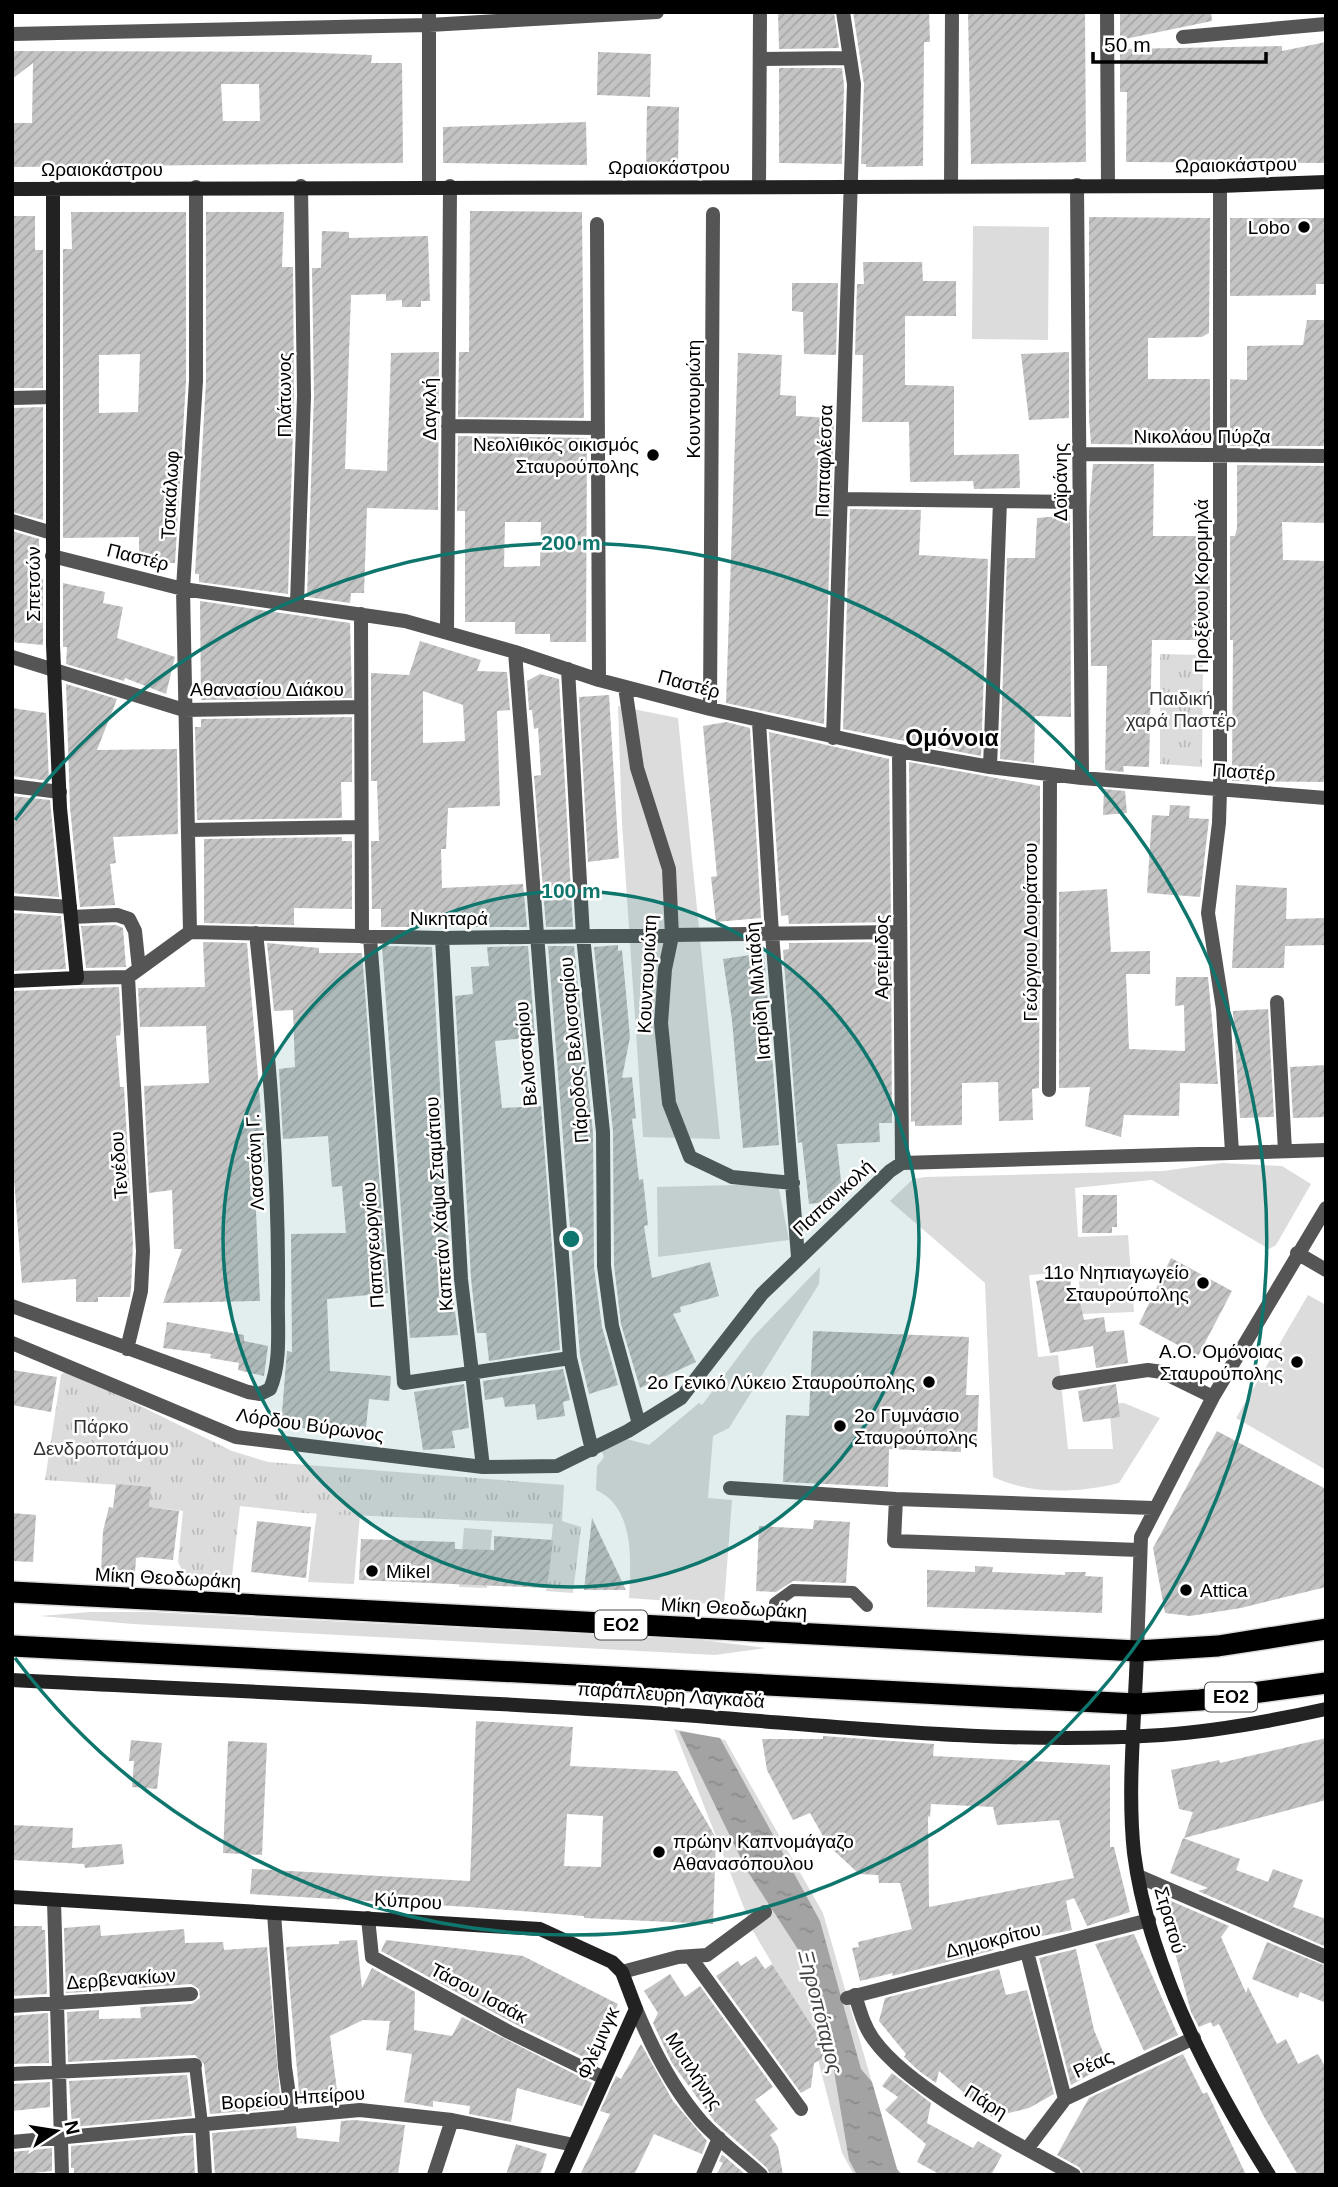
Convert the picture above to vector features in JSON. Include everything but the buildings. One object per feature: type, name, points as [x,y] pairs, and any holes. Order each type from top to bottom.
[{"type":"highway","name":"Μίκη Θεοδωράκη","points":[[12,1592],[1137,1651],[1218,1646],[1326,1629]]},
{"type":"highway","name":"ΕΟ2","points":[[12,1646],[1136,1704],[1210,1699],[1326,1683]]},
{"type":"street","points":[[12,34],[366,19],[657,12]]},
{"type":"street","points":[[759,187],[760,12]]},
{"type":"street","name":"Παπαφλέσσα","points":[[833,738],[854,84],[843,12]]},
{"type":"street","points":[[951,186],[952,12]]},
{"type":"street","points":[[1107,12],[1108,185]]},
{"type":"street","points":[[429,19],[429,187]]},
{"type":"street","points":[[1183,37],[1326,24]]},
{"type":"street","points":[[760,59],[850,58]]},
{"type":"street","name":"Ωραιοκάστρου","points":[[12,189],[301,186],[1220,186],[1326,182]]},
{"type":"street","name":"Δοϊράνης","points":[[1077,185],[1082,778]]},
{"type":"street","name":"Πλάτωνος","points":[[297,604],[304,396],[301,186]]},
{"type":"street","name":"Δαγκλή","points":[[447,632],[450,186]]},
{"type":"street","name":"Προξένου Κορομηλά","points":[[1220,186],[1220,789],[1219,823],[1208,913],[1223,1009],[1232,1152]]},
{"type":"street","name":"Τσακάλωφ","points":[[190,932],[183,589],[196,381],[196,187]]},
{"type":"street","name":"Σπετσών","points":[[53,188],[54,671],[60,792],[77,978]]},
{"type":"street","name":"Κουντουριώτη","points":[[710,709],[713,214]]},
{"type":"street","points":[[597,224],[599,680]]},
{"type":"street","points":[[12,398],[52,397]]},
{"type":"street","points":[[448,426],[597,428]]},
{"type":"street","name":"Νικολάου Πύρζα","points":[[1079,454],[1326,456]]},
{"type":"street","points":[[842,499],[1079,502]]},
{"type":"street","points":[[990,767],[1000,501]]},
{"type":"street","points":[[12,521],[52,533]]},
{"type":"street","name":"Παστέρ","points":[[52,556],[183,589],[361,614],[447,632],[625,687],[759,722],[899,751],[990,767],[1082,778],[1326,798]]},
{"type":"street","name":"Παπαγεωργίου","points":[[361,614],[361,827],[365,937],[404,1383],[570,1358]]},
{"type":"street","name":"Βελισσαρίου","points":[[515,652],[535,937],[570,1358],[592,1450]]},
{"type":"street","name":"Αθανασίου Διάκου","points":[[12,657],[184,710],[361,707]]},
{"type":"street","name":"Πάροδος Βελισσαρίου","points":[[568,669],[583,936],[603,1132],[604,1266],[612,1326],[639,1424]]},
{"type":"street","name":"Κουντουριώτη","points":[[625,687],[637,768],[669,869],[672,936],[665,969],[661,1023],[670,1104],[690,1157],[732,1177],[793,1183]]},
{"type":"street","name":"Ιατρίδη Μιλτιάδη","points":[[759,722],[772,933],[798,1257]]},
{"type":"street","name":"Αρτέμιδος","points":[[899,751],[902,1163]]},
{"type":"street","name":"Γεώργιου Δουράτσου","points":[[1049,1090],[1051,774]]},
{"type":"street","points":[[12,786],[60,792]]},
{"type":"street","points":[[188,830],[361,827]]},
{"type":"street","points":[[12,903],[70,912]]},
{"type":"street","name":"Τενέδου","points":[[70,912],[117,915],[129,919],[135,931],[133,973],[143,1251],[141,1291],[127,1349]]},
{"type":"street","points":[[12,981],[133,973],[190,932]]},
{"type":"street","name":"Νικηταρά","points":[[190,932],[442,938],[900,932]]},
{"type":"street","name":"Λασσάνη Γ.","points":[[256,933],[270,1077],[277,1217],[276,1361],[270,1389]]},
{"type":"street","name":"Καπετάν Χάψα Σταμάτιου","points":[[442,938],[461,1279],[483,1467]]},
{"type":"street","points":[[1278,1002],[1285,1151]]},
{"type":"street","name":"Παπανικολή","points":[[575,1458],[639,1424],[688,1391],[729,1333],[798,1257],[890,1171],[902,1163],[1326,1150]]},
{"type":"street","points":[[1137,1651],[1139,1550],[1153,1508],[1213,1396],[1326,1208]]},
{"type":"street","points":[[1297,1254],[1326,1270]]},
{"type":"street","name":"Λόρδου Βύρωνος","points":[[12,1306],[247,1392],[260,1394],[270,1389]]},
{"type":"street","name":"Λόρδου Βύρωνος","points":[[12,1343],[236,1437],[483,1467],[548,1467],[575,1458]]},
{"type":"street","points":[[1059,1383],[1148,1370],[1162,1372],[1213,1396]]},
{"type":"street","points":[[730,1488],[896,1499],[1153,1508]]},
{"type":"street","points":[[896,1499],[894,1541],[1139,1550]]},
{"type":"street","name":"Στρατού","points":[[1137,1651],[1133,1824],[1138,1875],[1149,1920],[1167,1977],[1194,2038],[1269,2175]]},
{"type":"street","name":"παράπλευρη Λαγκαδά","points":[[12,1680],[531,1706],[941,1732],[1135,1736],[1204,1730],[1326,1709]]},
{"type":"street","points":[[1138,1875],[1326,1957]]},
{"type":"street","name":"Κύπρου","points":[[12,1897],[540,1929],[612,1962],[622,1972]]},
{"type":"street","points":[[12,2006],[57,2003],[54,1900]]},
{"type":"street","points":[[622,1972],[678,1957],[707,1955],[765,1912]]},
{"type":"street","points":[[274,1913],[285,2067],[292,2116]]},
{"type":"street","name":"Τάσου Ισαάκ","points":[[368,1918],[372,1957],[509,2032],[604,2078]]},
{"type":"street","name":"Δημοκρίτου","points":[[851,1997],[1149,1920]]},
{"type":"street","points":[[1027,1952],[1065,2099]]},
{"type":"street","points":[[691,1958],[801,2109]]},
{"type":"street","name":"Φλέμινγκ","points":[[561,2175],[636,2009],[622,1972]]},
{"type":"street","name":"Δερβενακίων","points":[[62,2175],[57,2003],[191,1994]]},
{"type":"street","name":"Πάρη","points":[[851,1997],[884,2051],[929,2088],[1074,2175]]},
{"type":"street","name":"Μυτιλήνης","points":[[636,2009],[678,2089],[701,2121],[761,2175]]},
{"type":"street","name":"Ρέας","points":[[1027,2148],[1065,2099],[1194,2038]]},
{"type":"street","points":[[12,2074],[195,2065]]},
{"type":"street","name":"Βορείου Ηπείρου","points":[[12,2142],[360,2110],[452,2120],[574,2145]]},
{"type":"street","points":[[434,2175],[452,2120]]},
{"type":"street","points":[[202,2124],[205,2175]]},
{"type":"street","points":[[703,2175],[719,2138]]},
{"type":"lane","points":[[775,1603],[793,1590],[829,1591],[853,1592],[867,1606]]},
{"type":"lane","points":[[195,2065],[202,2124]]},
{"type":"green space","points":[[973,226],[1049,227],[1048,340],[972,339]]},
{"type":"green space","name":"Παιδική χαρά Παστέρ","points":[[1160,654],[1203,655],[1202,767],[1160,764]]},
{"type":"green space","points":[[618,706],[678,718],[720,1139],[643,1137],[622,823]]},
{"type":"green space","points":[[1222,1163],[1282,1166],[1311,1184],[1276,1245],[1269,1249],[1152,1180],[1075,1188],[1078,1237],[1128,1235],[1134,1312],[1082,1314],[1078,1271],[1029,1275],[1038,1357],[1058,1355],[1068,1449],[1113,1449],[1109,1404],[1124,1403],[1160,1418],[1119,1483],[1087,1489],[1055,1490],[1024,1487],[993,1477],[985,1283],[890,1201],[913,1179],[925,1177],[1163,1171]]},
{"type":"green space","points":[[778,1184],[789,1240],[658,1257],[657,1187]]},
{"type":"green space","points":[[820,1267],[819,1284],[729,1428],[713,1436],[708,1498],[732,1500],[724,1605],[629,1598],[630,1552],[624,1522],[609,1498],[596,1490],[597,1466],[604,1457],[601,1450],[623,1438],[649,1445],[699,1403],[702,1405],[753,1337]]},
{"type":"green space","name":"Α.Ο. Ομόνοιας Σταυρούπολης","points":[[1308,1295],[1326,1305],[1326,1470],[1236,1418]]},
{"type":"green space","name":"Πάρκο Δενδροποτάμου","points":[[67,1370],[232,1451],[268,1462],[564,1485],[562,1521],[581,1527],[573,1593],[546,1591],[553,1524],[303,1513],[240,1506],[232,1576],[184,1574],[178,1562],[183,1511],[149,1507],[150,1487],[45,1480],[61,1375]]},
{"type":"green space","points":[[317,1511],[360,1515],[354,1584],[308,1582]]},
{"type":"green space","points":[[464,1528],[492,1530],[487,1588],[459,1587]]},
{"type":"green space","points":[[90,1612],[152,1612],[702,1640],[766,1648],[715,1655],[133,1624],[40,1616]]},
{"type":"green space","points":[[674,1729],[725,1740],[823,1913],[897,2169],[904,2175],[854,2175],[842,2153],[810,2028],[753,1931]]},
{"type":"water","name":"Ξηροπόταμος","points":[[679,1731],[720,1738],[820,1921],[861,2069],[872,2082],[901,2175],[857,2175],[849,2160],[832,2059],[801,1954],[746,1869]]},
{"type":"place","name":"Lobo","points":[[1304,227]]},
{"type":"place","name":"Νεολιθικός οικισμός Σταυρούπολης","points":[[653,455]]},
{"type":"place","name":"11ο Νηπιαγωγείο Σταυρούπολης","points":[[1203,1283]]},
{"type":"place","name":"Α.Ο. Ομόνοιας Σταυρούπολης","points":[[1297,1362]]},
{"type":"place","name":"2ο Γενικό Λύκειο Σταυρούπολης","points":[[929,1382]]},
{"type":"place","name":"2ο Γυμνάσιο Σταυρούπολης","points":[[840,1426]]},
{"type":"place","name":"Mikel","points":[[372,1571]]},
{"type":"place","name":"Attica","points":[[1186,1590]]},
{"type":"place","name":"πρώην Καπνομάγαζο Αθανασόπουλου","points":[[659,1852]]},
{"type":"district","name":"Ομόνοια","points":[[952,738]]}]
